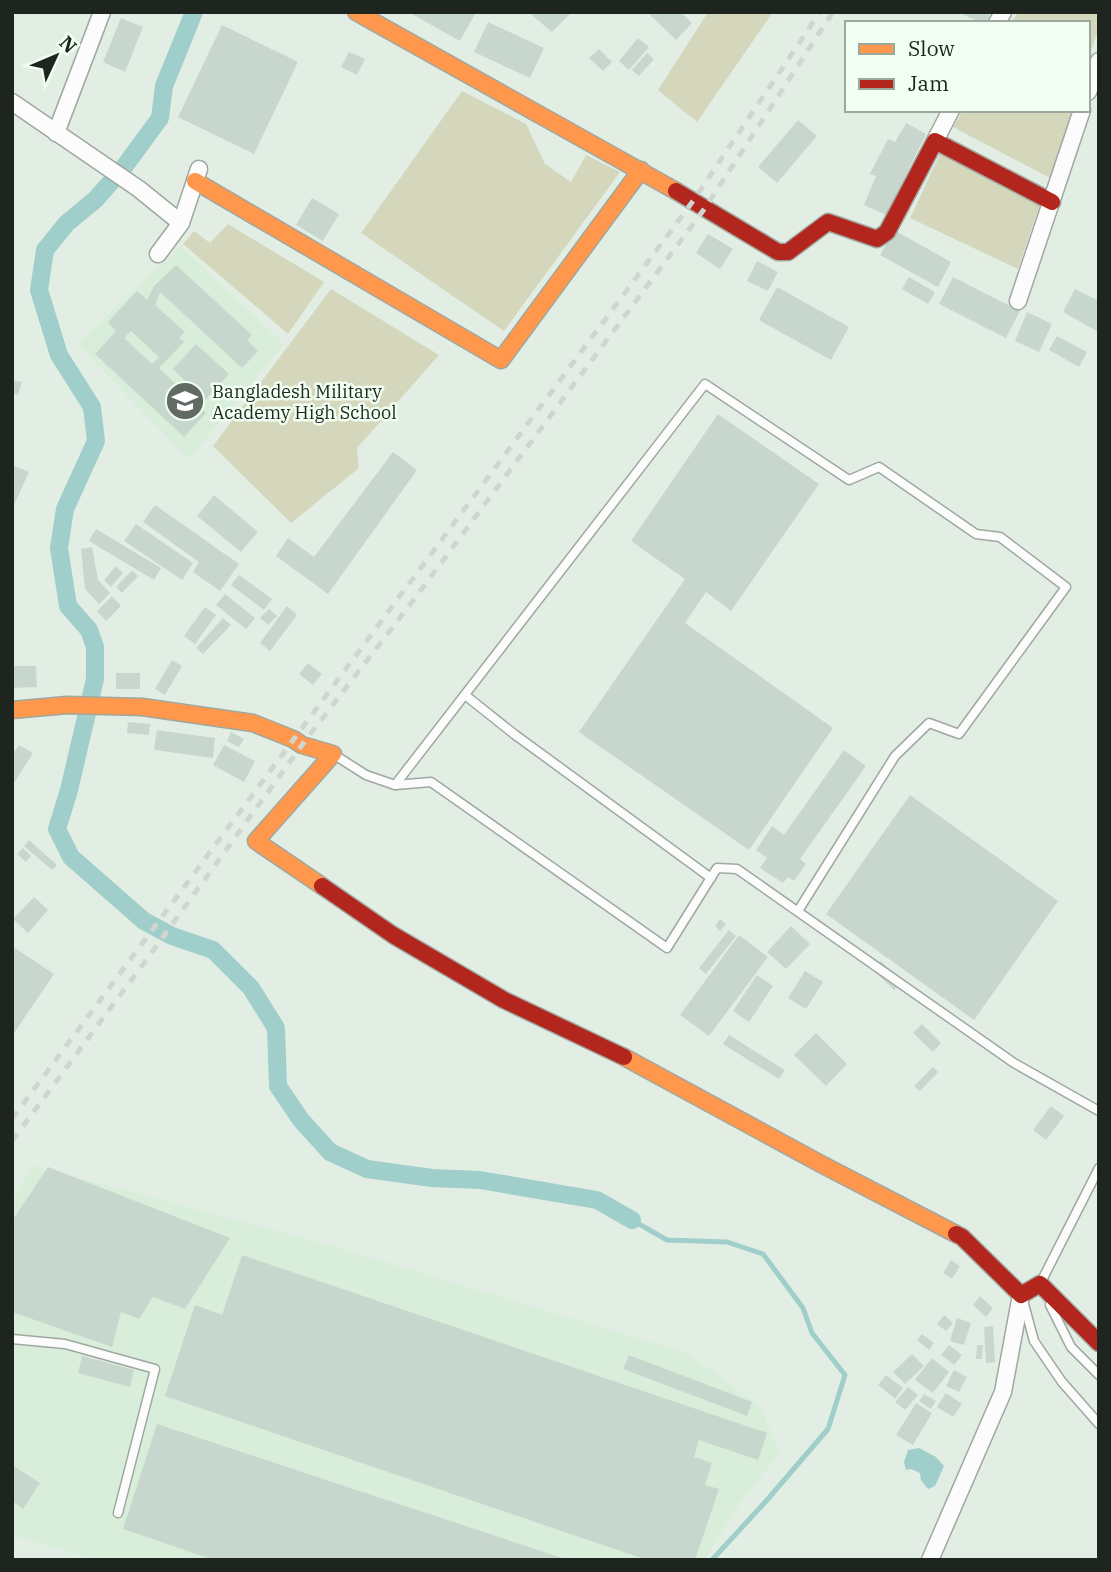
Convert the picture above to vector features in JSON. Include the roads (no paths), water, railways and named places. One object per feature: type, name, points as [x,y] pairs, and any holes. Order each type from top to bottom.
[{"type":"street","points":[[56,132],[102,12]]},
{"type":"street","points":[[356,12],[641,170],[778,252],[788,252],[828,222],[877,239],[887,232],[950,112]]},
{"type":"street","points":[[1090,86],[1099,61]]},
{"type":"street","points":[[12,102],[139,189],[181,223]]},
{"type":"street","points":[[1018,301],[1081,112]]},
{"type":"street","points":[[935,141],[1052,202]]},
{"type":"street","points":[[158,254],[181,223],[197,175],[252,213],[501,360],[641,170]]},
{"type":"street","points":[[12,710],[67,705],[142,707],[253,723],[302,745],[333,754],[256,841],[393,935],[504,999],[617,1053],[962,1237],[1021,1295]]},
{"type":"street","points":[[930,1560],[1003,1392],[1021,1295],[1040,1284],[1099,1343]]},
{"type":"lane","points":[[395,785],[705,384],[849,480],[879,467],[976,534],[1000,537],[1066,587],[959,734],[929,723],[895,756],[798,911]]},
{"type":"lane","points":[[465,695],[711,878]]},
{"type":"lane","points":[[333,754],[366,775],[395,785],[430,782],[667,948],[717,868],[737,869],[1014,1063],[1099,1111]]},
{"type":"lane","points":[[1099,1168],[1040,1284],[1071,1347],[1099,1376]]},
{"type":"lane","points":[[1021,1295],[1034,1340],[1062,1382],[1099,1424]]},
{"type":"lane","points":[[12,1339],[65,1344],[155,1369],[118,1513]]},
{"type":"water","points":[[919,1448],[936,1457],[944,1466],[935,1486],[928,1489],[921,1480],[920,1473],[906,1470],[904,1462],[908,1450]]},
{"type":"waterway","points":[[194,12],[164,86],[160,118],[124,167],[96,199],[67,223],[45,250],[39,290],[59,355],[92,407],[96,441],[65,509],[59,548],[68,606],[89,630],[95,647],[95,679],[57,829],[71,857],[144,921],[172,936],[213,950],[251,988],[276,1028],[278,1086],[301,1120],[330,1152],[367,1169],[432,1178],[480,1180],[597,1200],[632,1220]]},
{"type":"waterway","points":[[632,1220],[667,1240],[727,1242],[763,1254],[803,1308],[812,1333],[845,1375],[828,1429],[712,1560]]},
{"type":"railway","points":[[12,1119],[693,201],[820,12]]},
{"type":"railway","points":[[12,1141],[302,745],[415,598],[705,208],[833,12]]},
{"type":"place","name":"Bangladesh Military Academy High School","points":[[185,401]]}]
